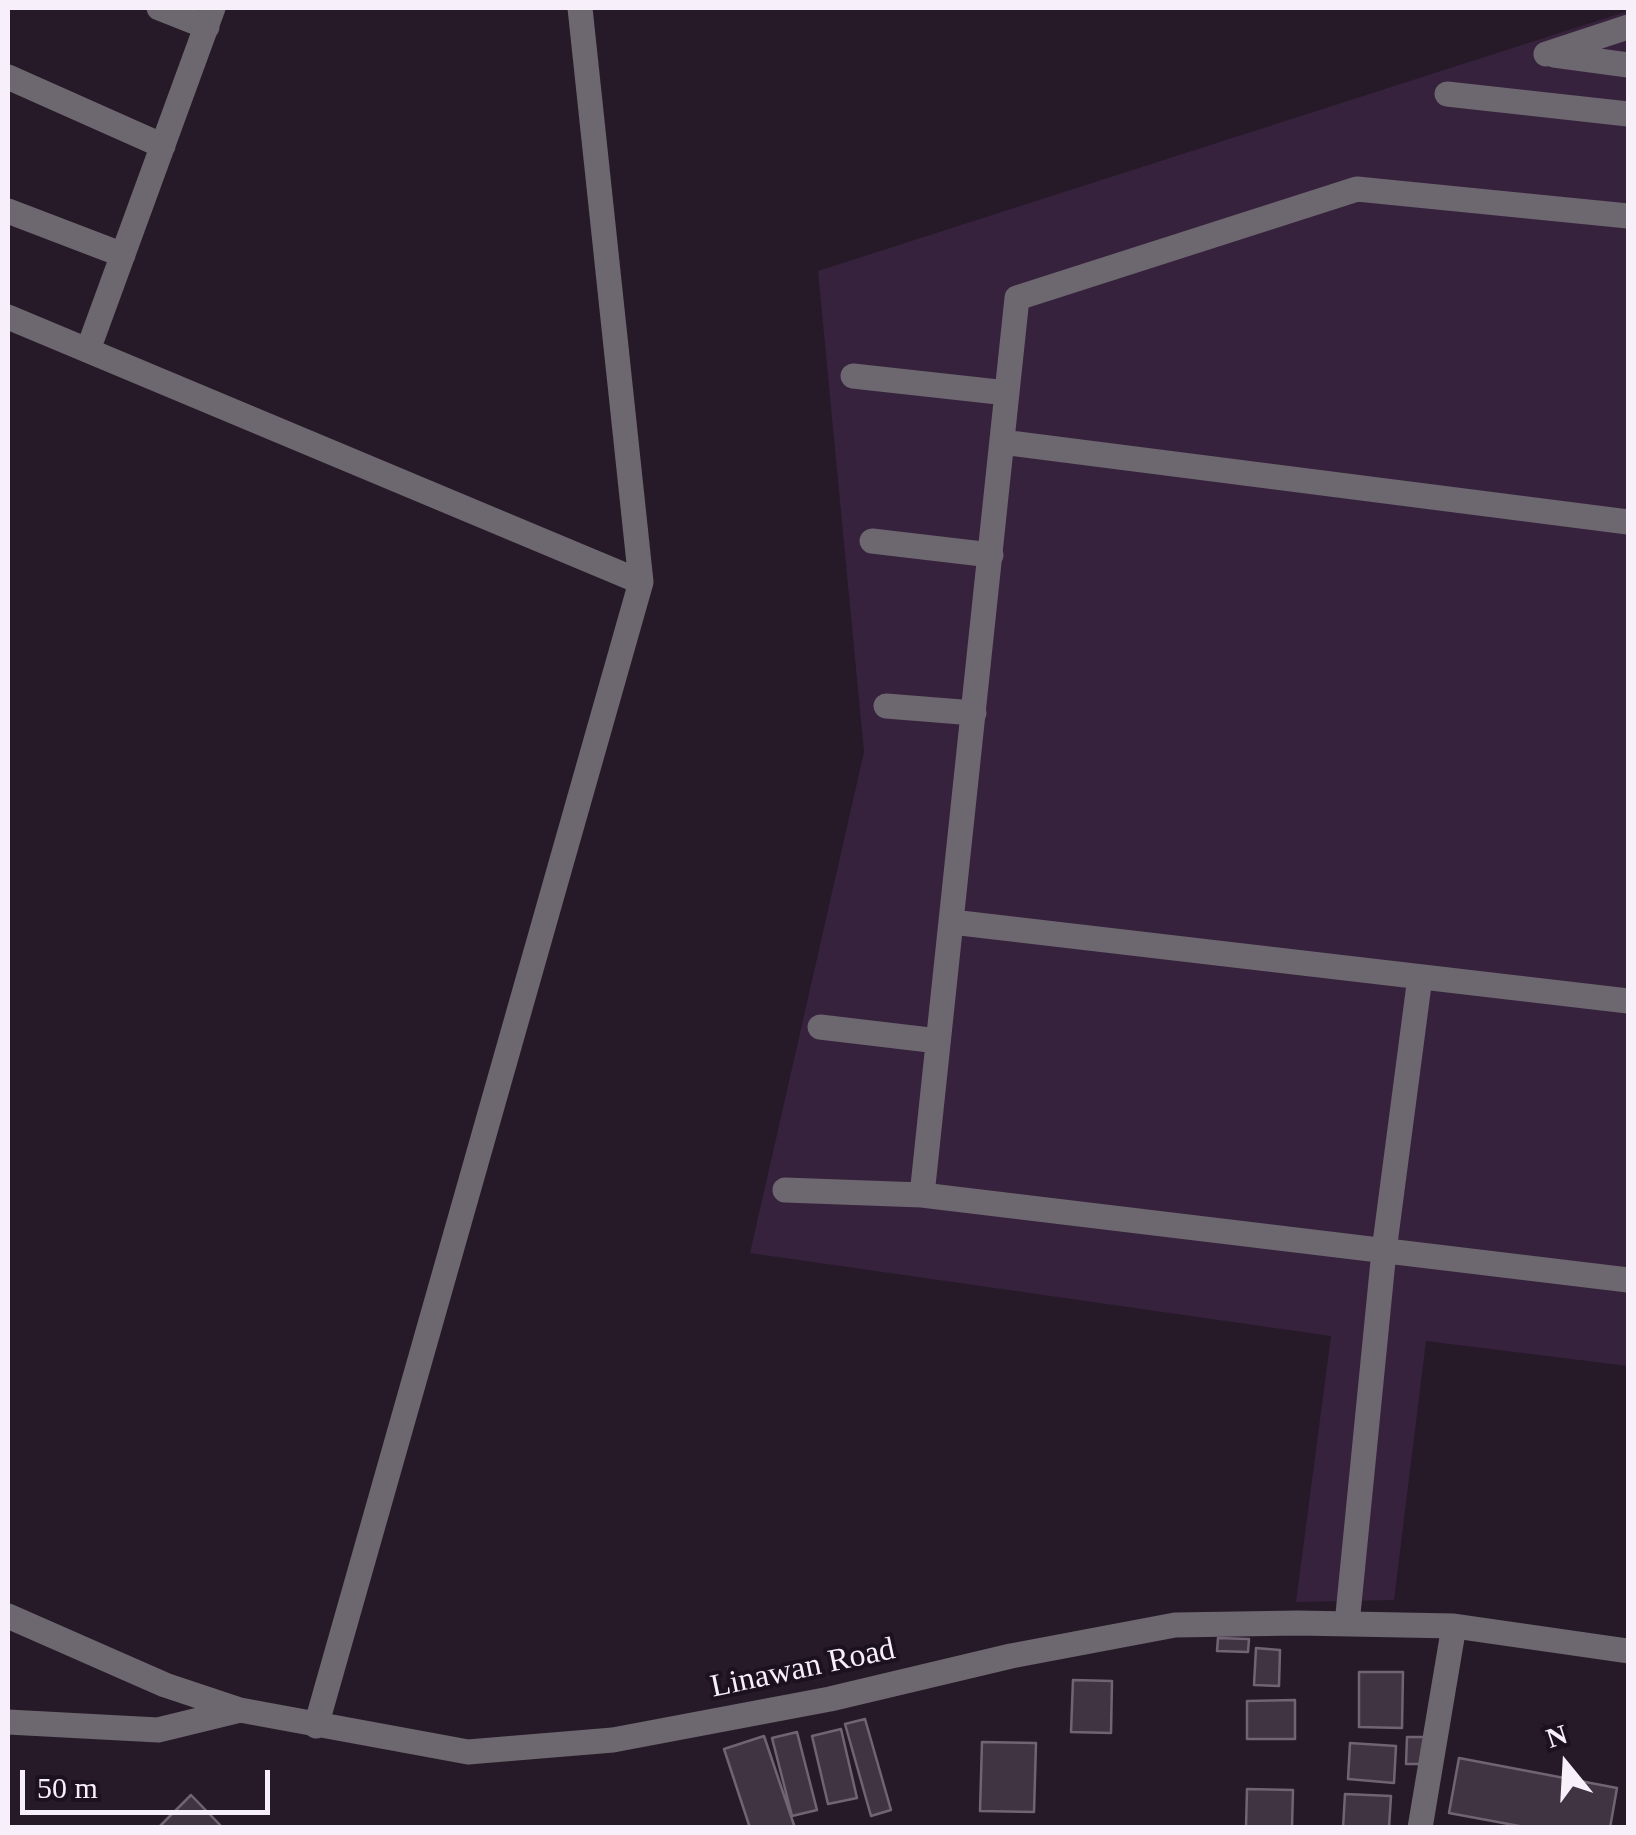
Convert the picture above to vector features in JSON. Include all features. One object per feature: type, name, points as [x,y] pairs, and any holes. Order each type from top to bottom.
[{"type":"street","points":[[88,350],[210,17],[160,8]]},
{"type":"street","points":[[316,1726],[640,582],[580,8]]},
{"type":"street","points":[[1628,27],[1546,54],[1628,64]]},
{"type":"street","points":[[8,77],[164,146]]},
{"type":"street","points":[[1447,94],[1628,114]]},
{"type":"street","points":[[922,1195],[1018,298],[1357,189],[1628,216]]},
{"type":"street","points":[[8,211],[123,254]]},
{"type":"street","points":[[8,317],[640,582]]},
{"type":"street","points":[[854,376],[1008,393]]},
{"type":"street","points":[[1002,442],[1628,522]]},
{"type":"street","points":[[872,540],[990,555]]},
{"type":"street","points":[[886,706],[974,713]]},
{"type":"street","points":[[952,922],[1628,1001]]},
{"type":"street","points":[[1347,1624],[1384,1251],[1420,977]]},
{"type":"street","points":[[820,1027],[938,1041]]},
{"type":"street","points":[[784,1190],[922,1195],[1628,1280]]},
{"type":"street","name":"Linawan Road","points":[[8,1616],[165,1684],[240,1710],[468,1752],[613,1740],[1176,1625],[1454,1626],[1628,1651]]},
{"type":"street","points":[[1420,1828],[1454,1626]]},
{"type":"street","points":[[8,1722],[158,1730],[240,1710]]},
{"type":"shaded area","points":[[1628,11],[1628,1366],[1426,1341],[1394,1600],[1296,1602],[1331,1336],[750,1253],[864,752],[818,271]]},
{"type":"building","points":[[1218,1638],[1249,1639],[1248,1652],[1217,1651]]},
{"type":"building","points":[[1256,1648],[1280,1650],[1279,1686],[1254,1685]]},
{"type":"building","points":[[1359,1672],[1403,1672],[1402,1728],[1359,1727]]},
{"type":"building","points":[[1073,1680],[1112,1681],[1111,1733],[1071,1732]]},
{"type":"building","points":[[1295,1700],[1295,1739],[1247,1739],[1247,1701]]},
{"type":"building","points":[[865,1719],[891,1810],[871,1816],[845,1724]]},
{"type":"building","points":[[841,1729],[857,1798],[828,1804],[812,1736]]},
{"type":"building","points":[[797,1732],[817,1810],[792,1816],[772,1738]]},
{"type":"building","points":[[764,1736],[795,1828],[750,1828],[724,1749]]},
{"type":"building","points":[[1407,1737],[1428,1737],[1427,1764],[1406,1764]]},
{"type":"building","points":[[982,1742],[1036,1743],[1034,1812],[980,1811]]},
{"type":"building","points":[[1350,1743],[1396,1746],[1394,1783],[1348,1779]]},
{"type":"building","points":[[1459,1758],[1617,1788],[1610,1828],[1530,1828],[1449,1813]]},
{"type":"building","points":[[1247,1789],[1293,1790],[1292,1828],[1246,1828]]},
{"type":"building","points":[[1345,1794],[1391,1796],[1389,1828],[1343,1828]]},
{"type":"building","points":[[191,1795],[223,1828],[158,1828]]}]
